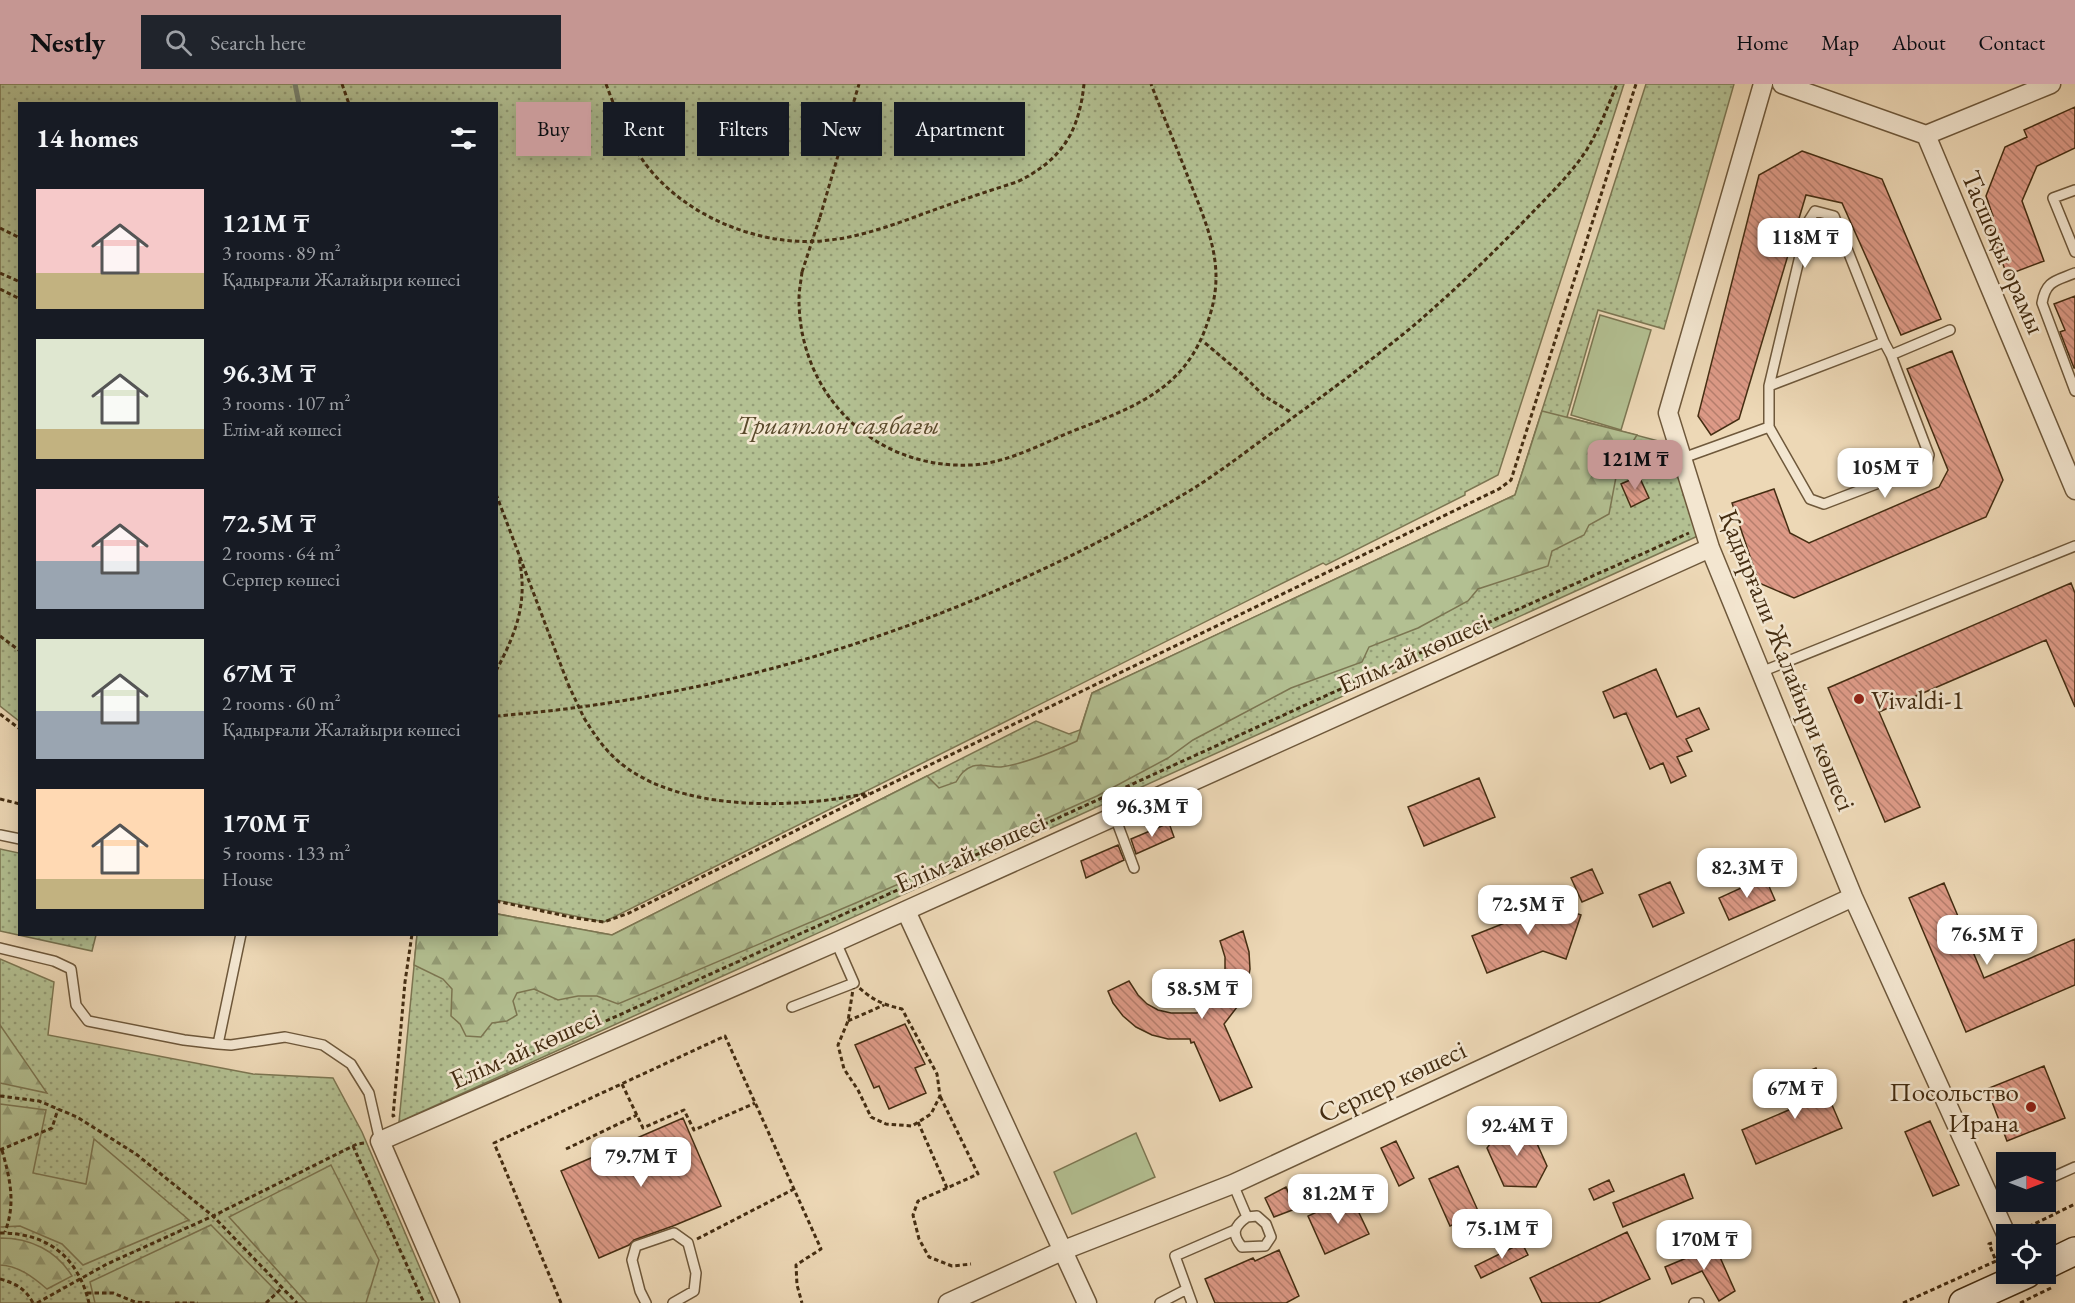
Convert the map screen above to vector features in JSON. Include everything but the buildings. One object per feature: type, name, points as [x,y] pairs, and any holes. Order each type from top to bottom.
[{"type":"street","name":"Қадырғали Жалайыри көшесі","points":[[1763,84],[1668,412],[1710,548],[1853,897],[2003,1224]]},
{"type":"street","points":[[1782,84],[1926,135],[2051,84]]},
{"type":"street","name":"Тасшоқы орамы","points":[[1926,135],[2075,490]]},
{"type":"street","name":"Елім-ай көшесі","points":[[380,1141],[906,911],[1710,548]]},
{"type":"street","name":"Серпер көшесі","points":[[948,1303],[1064,1250],[1233,1184],[1853,897]]},
{"type":"street","points":[[906,911],[1087,1303]]},
{"type":"street","points":[[380,1141],[450,1303]]},
{"type":"street","points":[[2056,1260],[2075,1251]]},
{"type":"street","points":[[1963,1303],[2001,1284]]},
{"type":"lane","points":[[2075,190],[2053,198],[2075,252]]},
{"type":"lane","points":[[1815,211],[1834,216],[1884,342],[1929,455],[1926,465],[1824,504],[1810,500],[1769,427],[1770,386],[1808,222],[1815,211]]},
{"type":"lane","points":[[2075,273],[2050,283],[2044,291],[2042,303],[2075,391]]},
{"type":"lane","points":[[1891,355],[1950,330]]},
{"type":"lane","points":[[1770,386],[1884,342]]},
{"type":"lane","points":[[1683,458],[1769,427]]},
{"type":"lane","points":[[1761,672],[2075,546]]},
{"type":"lane","points":[[1115,817],[1134,868]]},
{"type":"lane","points":[[0,835],[18,839]]},
{"type":"lane","points":[[218,1044],[241,936]]},
{"type":"lane","points":[[792,1007],[854,983],[836,942]]},
{"type":"lane","points":[[0,948],[54,961],[71,969],[76,1005],[88,1021],[184,1040],[218,1044],[231,1045],[285,1037],[323,1045],[351,1064],[369,1094],[380,1141]]},
{"type":"lane","points":[[2056,1176],[2075,1167]]},
{"type":"lane","points":[[1233,1184],[1247,1217]]},
{"type":"lane","points":[[1257,1216],[1266,1224],[1271,1237],[1265,1246],[1242,1248],[1237,1241],[1235,1230],[1238,1224],[1247,1217],[1257,1216]]},
{"type":"lane","points":[[1192,1303],[1175,1256],[1235,1230]]},
{"type":"lane","points":[[646,1303],[640,1291],[632,1260],[636,1246],[674,1233],[688,1243],[696,1273],[694,1291],[673,1303]]},
{"type":"lane","points":[[1160,1303],[1187,1289]]},
{"type":"lane","points":[[1694,1303],[1699,1303]]},
{"type":"path","points":[[342,84],[348,102]]},
{"type":"path","points":[[606,84],[618,116],[645,162],[680,198],[702,213],[729,226],[759,236],[827,241],[886,227],[1017,182],[1033,174],[1055,156],[1076,126],[1081,110],[1084,84]]},
{"type":"path","points":[[859,84],[802,272],[799,298],[801,323],[811,367],[841,413],[859,430],[883,447],[912,458],[939,464],[972,465],[1017,455],[1120,413],[1154,394],[1183,369],[1204,333],[1214,297],[1216,276],[1212,245],[1151,84]]},
{"type":"path","points":[[498,716],[606,704],[660,694],[782,666],[864,641],[916,623],[996,590],[1103,539],[1176,499],[1233,462],[1393,343],[1477,268],[1548,196],[1586,150],[1598,129],[1617,84]]},
{"type":"path","points":[[498,901],[604,922],[629,913],[1499,489],[1510,480],[1636,84]]},
{"type":"path","points":[[0,228],[18,237]]},
{"type":"path","points":[[0,273],[18,281]]},
{"type":"path","points":[[0,289],[18,298]]},
{"type":"path","points":[[1205,343],[1264,396],[1292,413]]},
{"type":"path","points":[[498,499],[568,684],[584,718],[599,742],[619,762],[649,781],[687,796],[728,801],[794,803],[843,799],[874,792]]},
{"type":"path","points":[[510,1064],[1691,532]]},
{"type":"path","points":[[498,666],[516,627],[523,596],[523,579],[516,547]]},
{"type":"path","points":[[0,636],[18,650]]},
{"type":"path","points":[[0,714],[18,728]]},
{"type":"path","points":[[0,799],[18,804]]},
{"type":"path","points":[[404,1111],[393,1116],[405,982],[412,936]]},
{"type":"path","points":[[854,983],[870,998],[884,1005],[902,1009],[937,1074],[940,1096],[978,1174],[918,1201],[913,1215],[919,1239],[929,1257],[952,1266],[971,1264]]},
{"type":"path","points":[[854,983],[848,1021],[838,1045],[844,1069],[872,1117],[886,1124],[912,1126],[930,1114],[940,1096]]},
{"type":"path","points":[[848,1021],[884,1005]]},
{"type":"path","points":[[561,1303],[494,1143],[725,1036],[821,1249],[796,1265],[797,1285],[802,1303]]},
{"type":"path","points":[[622,1084],[643,1128],[684,1110],[694,1130],[755,1103]]},
{"type":"path","points":[[0,1096],[39,1101],[77,1117],[135,1154],[213,1216],[297,1303]]},
{"type":"path","points":[[58,1109],[52,1128],[1,1150],[11,1185],[11,1217],[2,1233],[29,1236],[52,1246],[67,1258],[81,1278],[89,1303]]},
{"type":"path","points":[[566,1149],[637,1115]]},
{"type":"path","points":[[918,1122],[947,1188]]},
{"type":"path","points":[[0,1279],[13,1282],[25,1290],[35,1303],[107,1264],[213,1216],[353,1146],[380,1141]]},
{"type":"path","points":[[353,1146],[424,1303]]},
{"type":"path","points":[[688,1243],[794,1189]]},
{"type":"path","points":[[2033,1224],[2075,1204]]},
{"type":"path","points":[[1903,1303],[1996,1261],[1989,1244],[1996,1241]]},
{"type":"path","points":[[266,1303],[282,1288]]},
{"type":"path","points":[[86,1294],[113,1293],[135,1302],[152,1303]]},
{"type":"path","points":[[175,1303],[198,1303]]},
{"type":"green space","name":"Триатлон саябағы","points":[[0,84],[1624,84],[1498,475],[1465,492],[1465,495],[1326,565],[1323,563],[604,922],[498,900],[498,102],[18,102],[18,720],[0,706]]},
{"type":"green space","points":[[1646,84],[1734,84],[1664,329],[1598,310],[1567,417],[1674,445],[1700,535],[399,1122],[417,936],[498,936],[498,914],[612,935],[1036,721],[1069,734],[1080,730],[1092,693],[1515,495]]},
{"type":"green space","points":[[1600,315],[1651,330],[1621,430],[1571,415]]},
{"type":"green space","points":[[1542,411],[1637,435],[1629,448],[1620,456],[1609,514],[1589,525],[1584,535],[1552,551],[1548,566],[1478,589],[1468,601],[1418,628],[1369,647],[1362,662],[1291,688],[1193,740],[1168,758],[1097,796],[858,902],[618,1004],[597,996],[578,996],[558,1000],[534,989],[517,993],[513,1001],[517,1015],[507,1021],[492,1023],[481,1037],[466,1036],[460,1024],[451,1016],[452,989],[443,979],[414,965],[417,936],[498,936],[498,914],[612,935],[927,776],[939,788],[956,782],[963,772],[973,766],[997,767],[1019,763],[1077,741],[1092,693],[1515,495]]},
{"type":"green space","points":[[0,849],[18,853],[18,935],[0,931]]},
{"type":"green space","points":[[23,936],[96,936],[92,951]]},
{"type":"green space","points":[[0,959],[54,982],[48,1035],[253,1074],[333,1078],[362,1132],[435,1303],[0,1303]]},
{"type":"green space","points":[[0,1025],[47,1093],[0,1083]]},
{"type":"green space","points":[[0,1104],[46,1110],[33,1173],[86,1184],[94,1139],[189,1220],[83,1265],[62,1244],[20,1226],[0,1227]]},
{"type":"green space","points":[[1136,1133],[1155,1177],[1072,1214],[1054,1172]]},
{"type":"green space","points":[[331,1165],[379,1260],[366,1303],[307,1303],[229,1217]]},
{"type":"green space","points":[[211,1225],[288,1303],[95,1303],[90,1282]]},
{"type":"green space","points":[[0,1238],[22,1240],[41,1247],[58,1259],[72,1276],[47,1289],[20,1270],[0,1265]]},
{"type":"waterway","points":[[295,84],[299,102]]},
{"type":"place","name":"Vivaldi-1","points":[[1859,699]]},
{"type":"place","name":"Посольство Ирана","points":[[2031,1107]]}]
